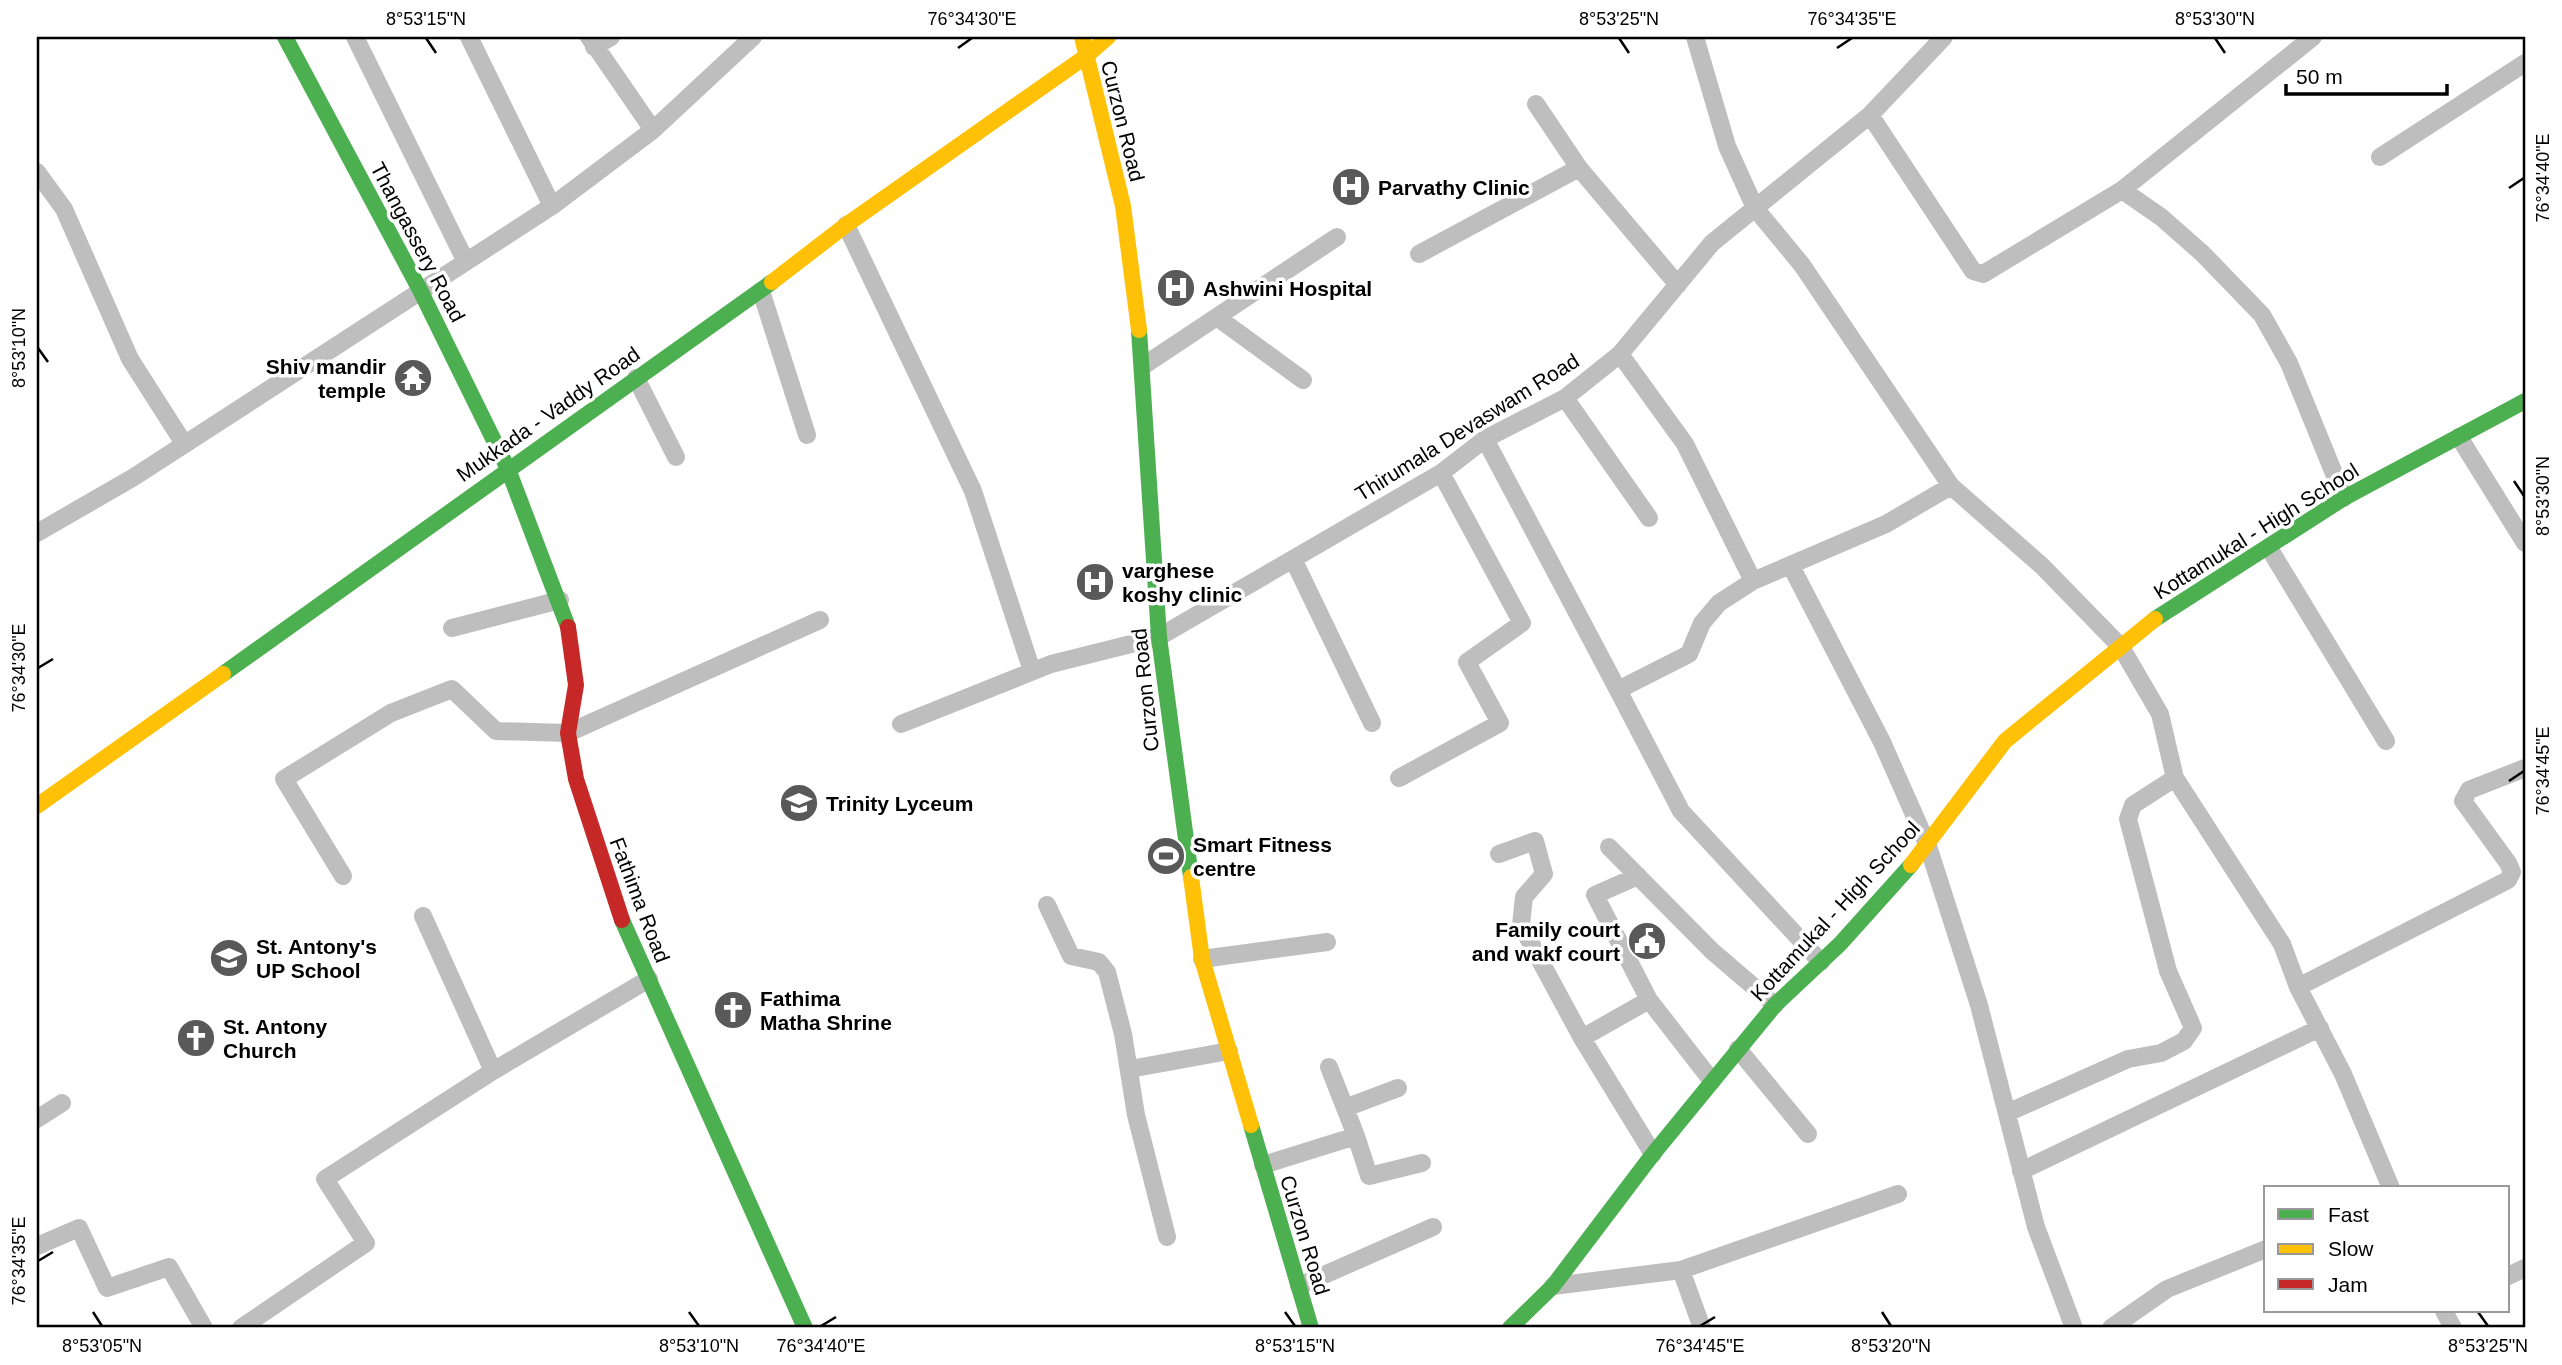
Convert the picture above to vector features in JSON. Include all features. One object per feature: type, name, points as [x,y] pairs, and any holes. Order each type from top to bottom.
[{"type":"main road","name":"Thangassery Road","points":[[285,37],[420,290],[508,469]]},
{"type":"main road","name":"Curzon Road","points":[[1082,37],[1123,206],[1143,366],[1159,637],[1202,960],[1311,1328]]},
{"type":"main road","name":"Mukkada - Vaddy Road","points":[[37,806],[636,377],[761,291],[846,225],[1085,57],[1108,37]]},
{"type":"main road","name":"Kottamukal - High School","points":[[1510,1328],[1553,1286],[1653,1154],[1775,1005],[1821,962],[1928,846],[2005,741],[2166,610],[2269,548],[2344,498],[2525,401]]},
{"type":"main road","name":"Fathima Road","points":[[508,469],[570,632],[576,685],[568,733],[576,779],[601,862],[626,931],[805,1328]]},
{"type":"street","points":[[355,37],[466,262]]},
{"type":"street","points":[[469,37],[552,206]]},
{"type":"street","points":[[611,37],[591,42],[653,130]]},
{"type":"street","points":[[37,533],[134,477],[183,442],[552,206],[653,130],[730,44],[753,37]]},
{"type":"street","points":[[1695,37],[1727,146],[1755,208],[1802,265],[1951,486],[2042,566],[2121,648],[2160,715],[2175,778],[2282,944],[2298,987],[2320,1028],[2390,1186]]},
{"type":"street","name":"Thirumala Devaswam Road","points":[[901,724],[1032,671],[1159,637],[1441,473],[1485,439],[1565,398],[1620,355],[1712,243],[1870,115],[1944,37]]},
{"type":"street","points":[[1870,115],[1973,271],[1979,274],[2122,190],[2314,37]]},
{"type":"street","points":[[2380,157],[2525,62]]},
{"type":"street","points":[[1536,104],[1579,168],[1678,285]]},
{"type":"street","points":[[1419,254],[1579,168]]},
{"type":"street","points":[[37,172],[64,209],[130,359],[183,442]]},
{"type":"street","points":[[2122,190],[2161,217],[2202,253],[2262,314],[2289,363],[2344,498]]},
{"type":"street","points":[[846,225],[973,491],[1032,671]]},
{"type":"street","points":[[1143,366],[1337,237]]},
{"type":"street","points":[[761,291],[807,435]]},
{"type":"street","points":[[1218,318],[1303,380]]},
{"type":"street","points":[[1620,355],[1685,444],[1753,581]]},
{"type":"street","points":[[636,377],[676,457]]},
{"type":"street","points":[[1565,398],[1649,518]]},
{"type":"street","points":[[2459,438],[2525,543]]},
{"type":"street","points":[[1485,439],[1681,811],[1821,962]]},
{"type":"street","points":[[1399,778],[1500,723],[1466,662],[1522,624],[1441,473]]},
{"type":"street","points":[[1618,690],[1689,654],[1702,622],[1719,603],[1753,581],[1792,568],[1886,524],[1951,486]]},
{"type":"street","points":[[2269,548],[2386,741]]},
{"type":"street","points":[[1293,559],[1372,723]]},
{"type":"street","points":[[1792,568],[1882,742],[1928,846],[1979,1005],[2036,1227],[2074,1328]]},
{"type":"street","points":[[452,628],[560,600]]},
{"type":"street","points":[[343,876],[284,779],[391,713],[452,689],[496,731],[568,733],[820,620]]},
{"type":"street","points":[[2298,987],[2508,880],[2512,872],[2508,863],[2463,801],[2469,790],[2525,768]]},
{"type":"street","points":[[2007,1113],[2128,1059],[2161,1053],[2184,1041],[2193,1028],[2168,971],[2128,819],[2133,804],[2175,778]]},
{"type":"street","points":[[1499,854],[1535,841],[1544,874],[1524,897],[1521,925],[1582,1038],[1653,1154]]},
{"type":"street","points":[[1609,847],[1712,951],[1775,1005]]},
{"type":"street","points":[[1638,876],[1595,895],[1648,1000],[1712,1081]]},
{"type":"street","points":[[1047,905],[1072,956],[1099,962],[1107,972],[1130,1069],[1136,1115],[1167,1237]]},
{"type":"street","points":[[423,916],[494,1071]]},
{"type":"street","points":[[1202,960],[1326,942]]},
{"type":"street","points":[[241,1328],[366,1243],[325,1179],[494,1071],[649,979]]},
{"type":"street","points":[[1582,1038],[1648,1000]]},
{"type":"street","points":[[2021,1171],[2320,1028]]},
{"type":"street","points":[[1738,1049],[1808,1134]]},
{"type":"street","points":[[1130,1069],[1229,1051]]},
{"type":"street","points":[[1329,1067],[1369,1176],[1422,1163]]},
{"type":"street","points":[[1345,1108],[1398,1088]]},
{"type":"street","points":[[37,1119],[62,1103]]},
{"type":"street","points":[[1263,1165],[1356,1136]]},
{"type":"street","points":[[1553,1286],[1681,1270],[1898,1194]]},
{"type":"street","points":[[1299,1286],[1433,1227]]},
{"type":"street","points":[[37,1246],[79,1228],[107,1288],[169,1267],[204,1328]]},
{"type":"street","points":[[2111,1328],[2167,1289],[2264,1250]]},
{"type":"street","points":[[1681,1270],[1702,1328]]},
{"type":"street","points":[[2445,1312],[2453,1328]]},
{"type":"traffic: fast","points":[[285,37],[420,290],[508,469],[568,627]]},
{"type":"traffic: fast","points":[[223,674],[772,282]]},
{"type":"traffic: fast","points":[[1139,330],[1159,637],[1191,877]]},
{"type":"traffic: fast","points":[[2155,619],[2344,498],[2525,401]]},
{"type":"traffic: fast","points":[[1510,1328],[1553,1286],[1653,1154],[1775,1005],[1840,944],[1911,865]]},
{"type":"traffic: fast","points":[[622,920],[805,1328]]},
{"type":"traffic: fast","points":[[1251,1125],[1311,1328]]},
{"type":"traffic: slow","points":[[1082,37],[1123,206],[1139,330]]},
{"type":"traffic: slow","points":[[772,282],[846,225],[1085,57],[1108,37]]},
{"type":"traffic: slow","points":[[1911,865],[2005,741],[2155,619]]},
{"type":"traffic: slow","points":[[37,806],[223,674]]},
{"type":"traffic: slow","points":[[1191,877],[1202,959],[1251,1125]]},
{"type":"traffic: jam","points":[[568,627],[576,685],[568,733],[576,779],[622,920]]},
{"type":"place","name":"Parvathy Clinic","points":[[1351,187]]},
{"type":"place","name":"Ashwini Hospital","points":[[1176,288]]},
{"type":"place","name":"Shiv mandir temple","points":[[413,378]]},
{"type":"place","name":"varghese koshy clinic","points":[[1095,582]]},
{"type":"place","name":"Trinity Lyceum","points":[[799,803]]},
{"type":"place","name":"Smart Fitness centre","points":[[1166,856]]},
{"type":"place","name":"Family court and wakf court","points":[[1647,941]]},
{"type":"place","name":"St. Antony's UP School","points":[[229,958]]},
{"type":"place","name":"Fathima Matha Shrine","points":[[733,1010]]},
{"type":"place","name":"St. Antony Church","points":[[196,1038]]}]
